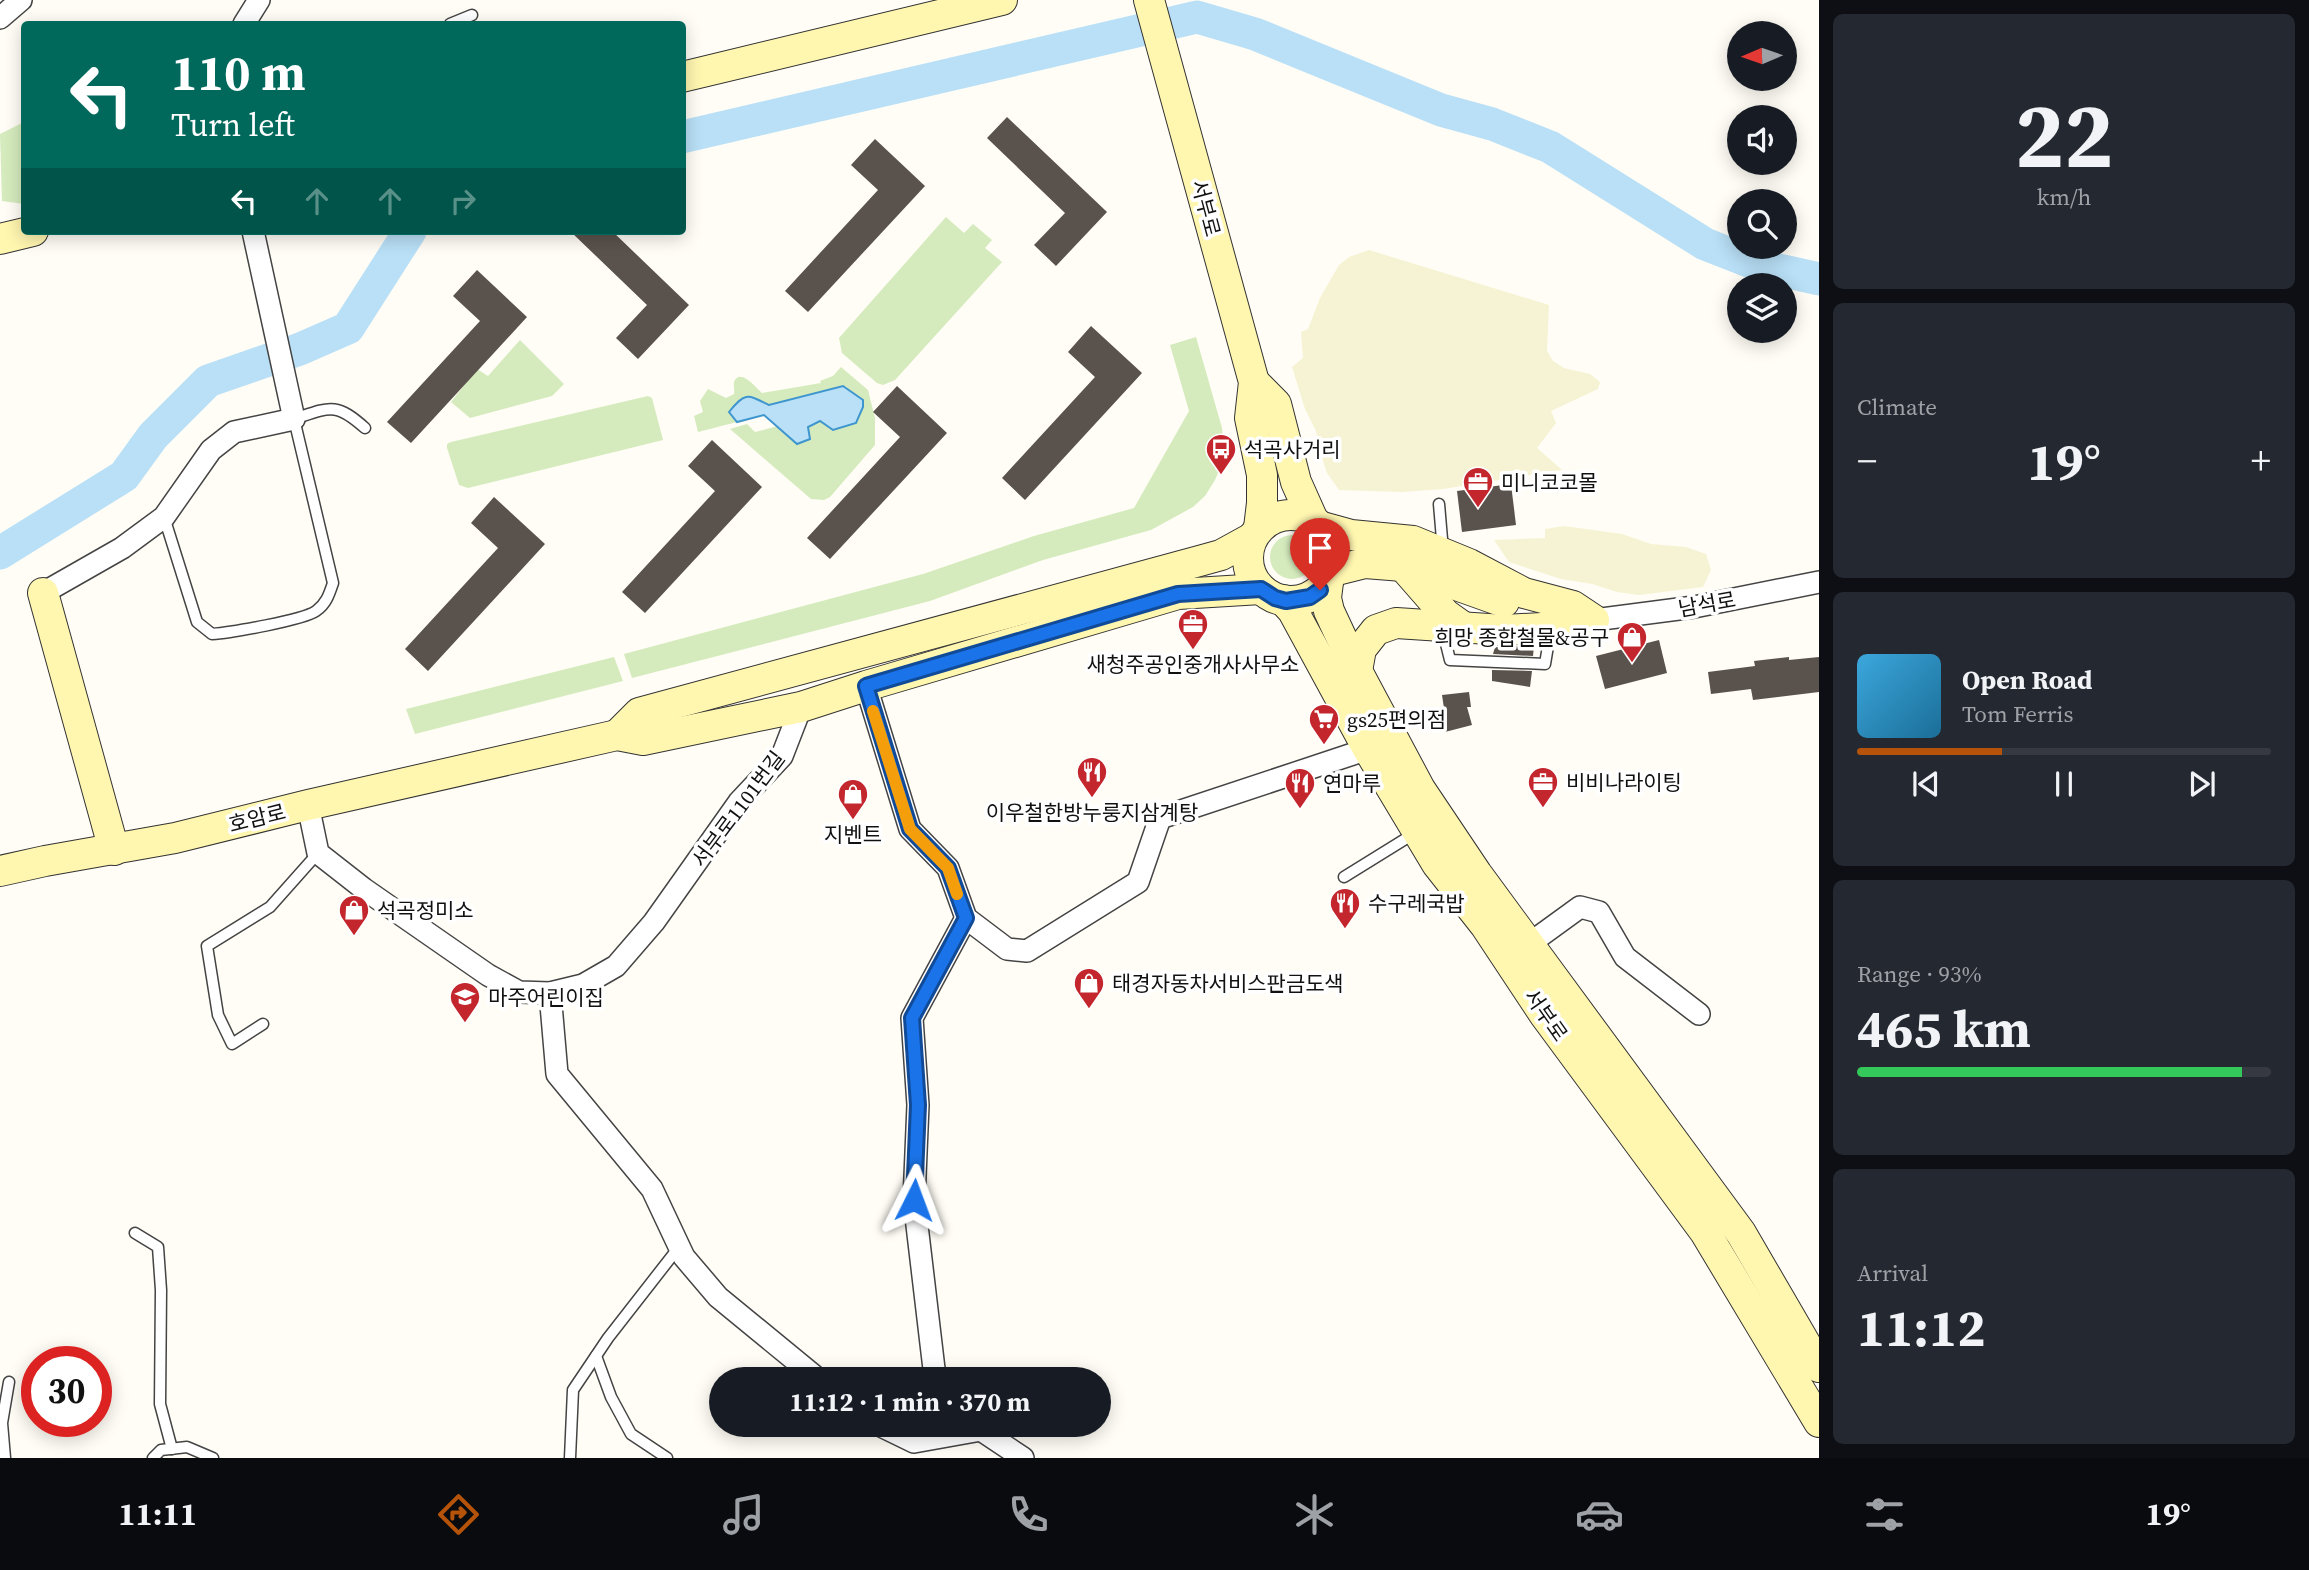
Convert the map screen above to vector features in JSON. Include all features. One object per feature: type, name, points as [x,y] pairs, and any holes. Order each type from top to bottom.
[{"type":"street","points":[[0,18],[21,0]]},
{"type":"street","points":[[246,21],[259,0]]},
{"type":"street","points":[[686,76],[1002,0]]},
{"type":"street","name":"서부로","points":[[1149,0],[1254,382],[1251,418],[1262,475],[1262,503],[1256,533]]},
{"type":"street","points":[[0,239],[21,234]]},
{"type":"street","points":[[114,850],[43,593],[122,548],[164,517],[211,450],[234,432],[294,419],[254,235]]},
{"type":"street","name":"서부로","points":[[1254,382],[1276,404],[1296,482],[1318,523]]},
{"type":"street","points":[[617,735],[639,713],[1221,555],[1279,516],[1290,514],[1351,535],[1413,541],[1524,593],[1573,606],[1573,624]]},
{"type":"street","points":[[1318,523],[1334,548],[1330,576]]},
{"type":"street","points":[[1256,533],[1248,561],[1250,573],[1272,595]]},
{"type":"street","points":[[308,805],[617,735],[643,740],[802,707],[1178,594],[1272,595],[1299,601],[1310,597],[1330,576],[1365,563],[1403,565],[1538,615],[1573,624]]},
{"type":"street","points":[[1403,565],[1454,628]]},
{"type":"street","name":"서부로","points":[[1330,576],[1326,598],[1329,611],[1357,671],[1420,789],[1477,874],[1741,1233],[1819,1367]]},
{"type":"street","name":"남석로","points":[[1573,624],[1694,607],[1819,582]]},
{"type":"street","name":"서부로","points":[[1272,595],[1293,611],[1368,749],[1437,864],[1485,925],[1544,1014],[1706,1232],[1819,1422]]},
{"type":"street","points":[[1357,671],[1361,649],[1376,630],[1396,623],[1504,630],[1573,624]]},
{"type":"street","points":[[866,686],[910,829],[948,868],[966,918],[1007,950],[1027,951],[1138,882],[1160,818],[1368,749]]},
{"type":"street","name":"서부로1101번길","points":[[318,853],[375,897],[488,975],[519,992],[550,993],[583,985],[616,966],[654,922],[739,802],[782,756],[802,707]]},
{"type":"street","name":"호암로","points":[[0,872],[45,861],[175,838],[308,805],[318,853]]},
{"type":"street","points":[[1529,944],[1580,907],[1599,912],[1625,957],[1699,1014]]},
{"type":"street","points":[[934,1367],[914,1200],[918,1105],[912,1018],[966,918]]},
{"type":"street","points":[[550,993],[557,1073],[652,1189],[684,1257],[718,1297],[803,1367]]},
{"type":"street","points":[[905,1437],[914,1441],[932,1437]]},
{"type":"street","points":[[991,1437],[1023,1458]]},
{"type":"lane","points":[[457,21],[472,15]]},
{"type":"lane","points":[[164,517],[197,622],[212,634],[230,633],[313,613],[327,602],[333,583],[294,419],[335,408],[347,411],[365,428]]},
{"type":"lane","points":[[1439,504],[1443,554]]},
{"type":"lane","points":[[1344,877],[1417,831]]},
{"type":"lane","points":[[263,1024],[232,1044],[218,1015],[206,946],[270,907],[318,853]]},
{"type":"lane","points":[[135,1233],[158,1247],[161,1290],[160,1404],[172,1448]]},
{"type":"lane","points":[[570,1458],[573,1390],[679,1247]]},
{"type":"lane","points":[[596,1356],[611,1397],[631,1434],[667,1458]]},
{"type":"lane","points":[[5,1458],[2,1423],[9,1382]]},
{"type":"lane","points":[[153,1458],[161,1450],[187,1447],[213,1458]]},
{"type":"shaded area","points":[[1369,250],[1549,305],[1547,351],[1553,361],[1564,368],[1590,374],[1600,382],[1598,389],[1551,411],[1556,423],[1537,448],[1562,470],[1443,489],[1402,492],[1339,490],[1327,473],[1316,431],[1305,409],[1292,367],[1303,358],[1301,332],[1308,329],[1320,298],[1339,265],[1349,257]]},
{"type":"shaded area","points":[[1564,526],[1622,534],[1651,544],[1686,547],[1706,554],[1711,570],[1703,587],[1639,595],[1617,592],[1592,584],[1561,579],[1509,562],[1494,540],[1545,538],[1545,529]]},
{"type":"green space","points":[[21,124],[21,204],[2,201],[0,134]]},
{"type":"green space","points":[[946,217],[964,233],[973,224],[992,240],[985,248],[1002,262],[895,380],[883,385],[877,383],[842,353],[839,338]]},
{"type":"green space","points":[[1196,337],[1222,428],[1224,445],[1222,464],[1215,480],[1205,496],[1193,507],[1151,530],[1043,560],[930,601],[632,678],[624,654],[923,574],[1034,536],[1134,508],[1189,411],[1170,345]]},
{"type":"green space","points":[[520,340],[564,384],[552,396],[470,418],[451,402],[477,369],[488,376]]},
{"type":"green space","points":[[841,367],[868,390],[875,418],[875,445],[830,497],[824,500],[811,499],[730,429],[747,424],[755,432],[778,426],[798,444],[809,439],[808,427],[820,421],[833,430],[856,423],[847,387],[769,405],[754,397],[731,416],[737,422],[698,432],[694,416],[703,412],[700,401],[708,389],[726,398],[734,394],[734,382],[740,377],[748,380],[762,393],[821,383],[820,381],[833,376]]},
{"type":"green space","points":[[648,396],[652,398],[663,440],[468,488],[459,485],[447,448],[447,444],[451,442]]},
{"type":"green space","points":[[1292,535],[1307,542],[1314,557],[1307,572],[1292,579],[1277,572],[1270,557],[1277,542]]},
{"type":"green space","points":[[614,657],[623,681],[415,734],[406,709]]},
{"type":"water","points":[[843,386],[863,400],[856,423],[833,430],[820,421],[808,427],[810,439],[797,444],[764,415],[737,422],[729,412],[747,397],[769,405]]},
{"type":"building","points":[[1007,117],[1107,212],[1056,266],[1034,245],[1065,213],[987,138]]},
{"type":"building","points":[[875,139],[925,186],[808,312],[785,291],[878,190],[851,165]]},
{"type":"building","points":[[574,235],[616,235],[689,305],[638,359],[616,338],[647,305]]},
{"type":"building","points":[[477,270],[527,317],[411,443],[387,422],[480,321],[453,296]]},
{"type":"building","points":[[1091,326],[1142,373],[1025,500],[1002,478],[1095,377],[1068,352]]},
{"type":"building","points":[[897,386],[947,433],[830,559],[807,538],[900,437],[873,412]]},
{"type":"building","points":[[712,440],[762,487],[645,613],[622,592],[715,491],[688,466]]},
{"type":"building","points":[[1511,484],[1516,525],[1462,532],[1457,491]]},
{"type":"building","points":[[494,497],[545,544],[428,671],[405,649],[498,548],[471,523]]},
{"type":"building","name":"희망 종합철물&공구","points":[[1659,640],[1667,673],[1605,689],[1596,656]]},
{"type":"building","points":[[1534,646],[1533,656],[1493,654],[1495,647]]},
{"type":"building","points":[[1789,657],[1789,660],[1819,657],[1819,692],[1753,700],[1751,689],[1711,694],[1708,672],[1755,666],[1754,661]]},
{"type":"building","points":[[1492,670],[1532,671],[1530,687],[1492,681]]},
{"type":"building","points":[[1469,692],[1471,707],[1467,707],[1472,725],[1445,732],[1442,695]]},
{"type":"waterway","points":[[686,136],[1197,17],[1255,34],[1441,110],[1492,124],[1550,147],[1705,244],[1761,266],[1819,279]]},
{"type":"waterway","points":[[0,553],[124,476],[153,436],[208,381],[300,349],[348,328],[407,235]]},
{"type":"slow traffic","points":[[873,711],[910,829],[948,868],[957,894]]},
{"type":"place","name":"석곡사거리","points":[[1221,476]]},
{"type":"place","name":"미니코코몰","points":[[1478,509]]},
{"type":"place","name":"새청주공인중개사사무소","points":[[1193,651]]},
{"type":"place","name":"희망 종합철물&공구","points":[[1632,664]]},
{"type":"place","name":"gs25편의점","points":[[1324,746]]},
{"type":"place","name":"이우철한방누룽지삼계탕","points":[[1092,799]]},
{"type":"place","name":"비비나라이팅","points":[[1543,809]]},
{"type":"place","name":"연마루","points":[[1300,810]]},
{"type":"place","name":"지벤트","points":[[853,821]]},
{"type":"place","name":"수구레국밥","points":[[1345,930]]},
{"type":"place","name":"석곡정미소","points":[[354,937]]},
{"type":"place","name":"태경자동차서비스판금도색","points":[[1089,1010]]},
{"type":"place","name":"마주어린이집","points":[[465,1024]]},
{"type":"route","points":[[914,1200],[918,1105],[912,1018],[966,918],[948,868],[910,829],[866,686],[1178,594],[1261,589],[1275,598],[1299,601],[1320,590]]}]
